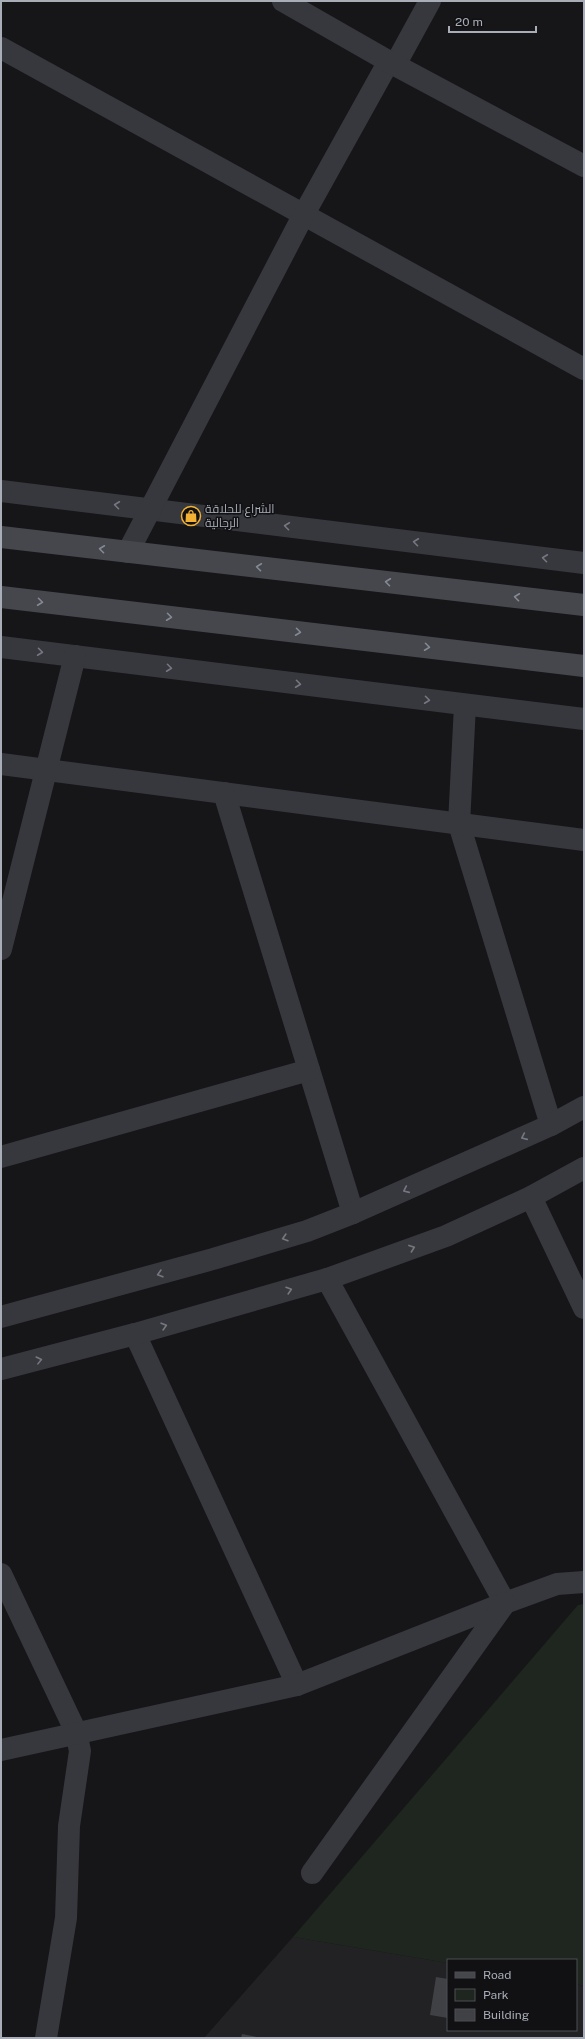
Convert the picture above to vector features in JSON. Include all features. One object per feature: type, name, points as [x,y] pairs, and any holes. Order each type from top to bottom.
[{"type":"main road","points":[[1,537],[584,605]]},
{"type":"main road","points":[[1,597],[584,666]]},
{"type":"street","points":[[283,1],[392,63],[584,166]]},
{"type":"street","points":[[128,552],[149,509],[304,214],[430,1]]},
{"type":"street","points":[[3,53],[304,214],[584,369]]},
{"type":"street","points":[[1,491],[584,563]]},
{"type":"street","points":[[1,647],[584,719]]},
{"type":"street","points":[[1,949],[75,656]]},
{"type":"street","points":[[465,705],[459,824],[551,1125]]},
{"type":"street","points":[[1,764],[584,840]]},
{"type":"street","points":[[224,793],[353,1213]]},
{"type":"street","points":[[1,1157],[309,1070]]},
{"type":"street","points":[[1,1317],[220,1257],[307,1231],[353,1213],[551,1125],[584,1107]]},
{"type":"street","points":[[1,1369],[135,1334],[327,1279],[446,1236],[531,1197],[584,1168]]},
{"type":"street","points":[[531,1197],[584,1308]]},
{"type":"street","points":[[327,1279],[505,1602]]},
{"type":"street","points":[[135,1334],[297,1685]]},
{"type":"street","points":[[1,1574],[76,1732],[80,1751],[69,1826],[66,1918],[46,2038]]},
{"type":"street","points":[[1,1750],[76,1732],[297,1685],[505,1602],[557,1584],[584,1582]]},
{"type":"street","points":[[312,1873],[505,1602]]},
{"type":"shaded area","points":[[293,1937],[447,1963],[447,2031],[577,2031],[577,1984],[584,1986],[584,2038],[204,2038]]},
{"type":"green space","points":[[584,1604],[584,1986],[577,1984],[577,1959],[447,1959],[447,1963],[293,1937],[578,1605]]},
{"type":"building","points":[[436,1977],[447,1979],[447,2018],[430,2015]]},
{"type":"building","points":[[242,2034],[257,2037],[257,2038],[241,2038]]},
{"type":"place","name":"الشراع للحلاقة الرجالية","points":[[191,516]]}]
